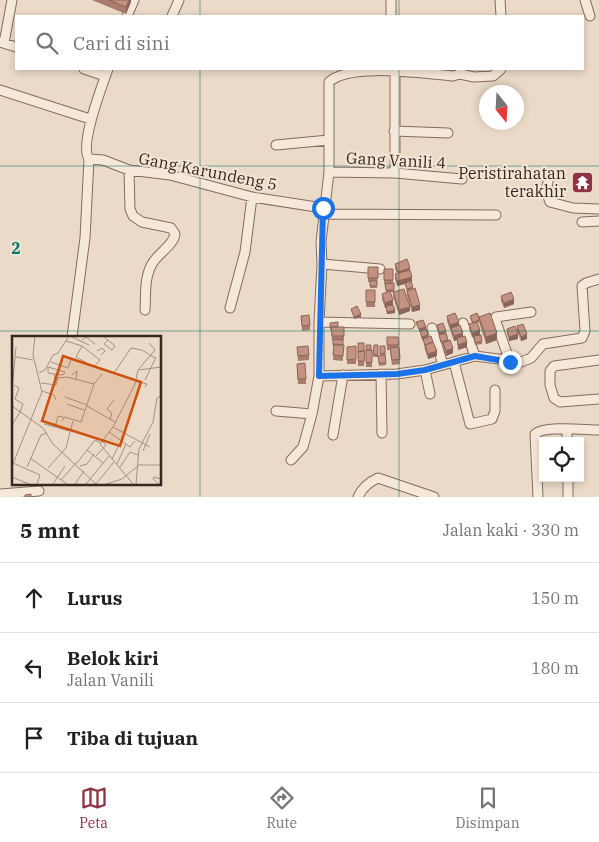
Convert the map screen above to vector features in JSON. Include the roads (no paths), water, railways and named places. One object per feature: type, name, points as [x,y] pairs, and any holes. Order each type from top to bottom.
[{"type":"street","points":[[12,0],[2,42],[15,47]]},
{"type":"street","points":[[127,15],[134,0]]},
{"type":"street","points":[[172,15],[179,0]]},
{"type":"street","points":[[391,15],[392,0]]},
{"type":"street","points":[[500,0],[501,15]]},
{"type":"street","points":[[585,0],[590,16]]},
{"type":"street","points":[[72,336],[85,238],[89,158],[86,152],[90,120],[107,72],[92,70]]},
{"type":"street","points":[[291,460],[303,447],[312,414],[319,376],[321,242],[323,211],[329,172],[329,82],[335,76],[344,74],[390,70],[453,76],[461,71],[474,77],[493,76],[500,70]]},
{"type":"street","points":[[390,70],[395,173]]},
{"type":"street","points":[[0,90],[90,120]]},
{"type":"street","points":[[394,131],[448,133]]},
{"type":"street","points":[[276,144],[329,140]]},
{"type":"street","name":"Gang Karundeng 5","points":[[89,158],[103,160],[129,170],[170,175],[252,197],[323,211],[496,215]]},
{"type":"street","points":[[129,170],[130,209],[133,216],[142,222],[171,228],[175,234],[174,239],[160,252],[151,265],[147,276],[146,310]]},
{"type":"street","name":"Gang Vanili 4","points":[[329,172],[395,173],[462,179]]},
{"type":"street","points":[[548,182],[546,191],[550,202],[573,208],[599,209]]},
{"type":"street","points":[[230,308],[245,252],[252,197]]},
{"type":"street","points":[[582,222],[599,221]]},
{"type":"street","points":[[322,264],[380,269]]},
{"type":"street","points":[[319,376],[381,374],[425,370],[475,356],[510,362],[526,361],[543,344],[582,338],[585,331],[582,286],[599,279]]},
{"type":"street","points":[[510,362],[495,319],[496,316],[531,312]]},
{"type":"street","points":[[319,322],[410,324]]},
{"type":"street","points":[[463,323],[475,356]]},
{"type":"street","points":[[432,328],[442,365]]},
{"type":"street","points":[[599,360],[554,366],[550,370],[550,385],[554,398],[560,402],[599,399]]},
{"type":"street","points":[[454,362],[470,424],[492,418],[495,411],[495,390]]},
{"type":"street","points":[[425,370],[430,394]]},
{"type":"street","points":[[381,374],[382,433]]},
{"type":"street","points":[[333,435],[343,375]]},
{"type":"street","points":[[276,411],[312,414]]},
{"type":"street","points":[[538,497],[535,434],[542,430],[599,430]]},
{"type":"street","points":[[567,430],[567,437]]},
{"type":"street","points":[[358,497],[366,486],[378,478],[433,497]]},
{"type":"street","points":[[568,482],[568,497]]},
{"type":"street","points":[[0,494],[38,491]]},
{"type":"place","name":"Peristirahatan terakhir","points":[[582,182]]}]
